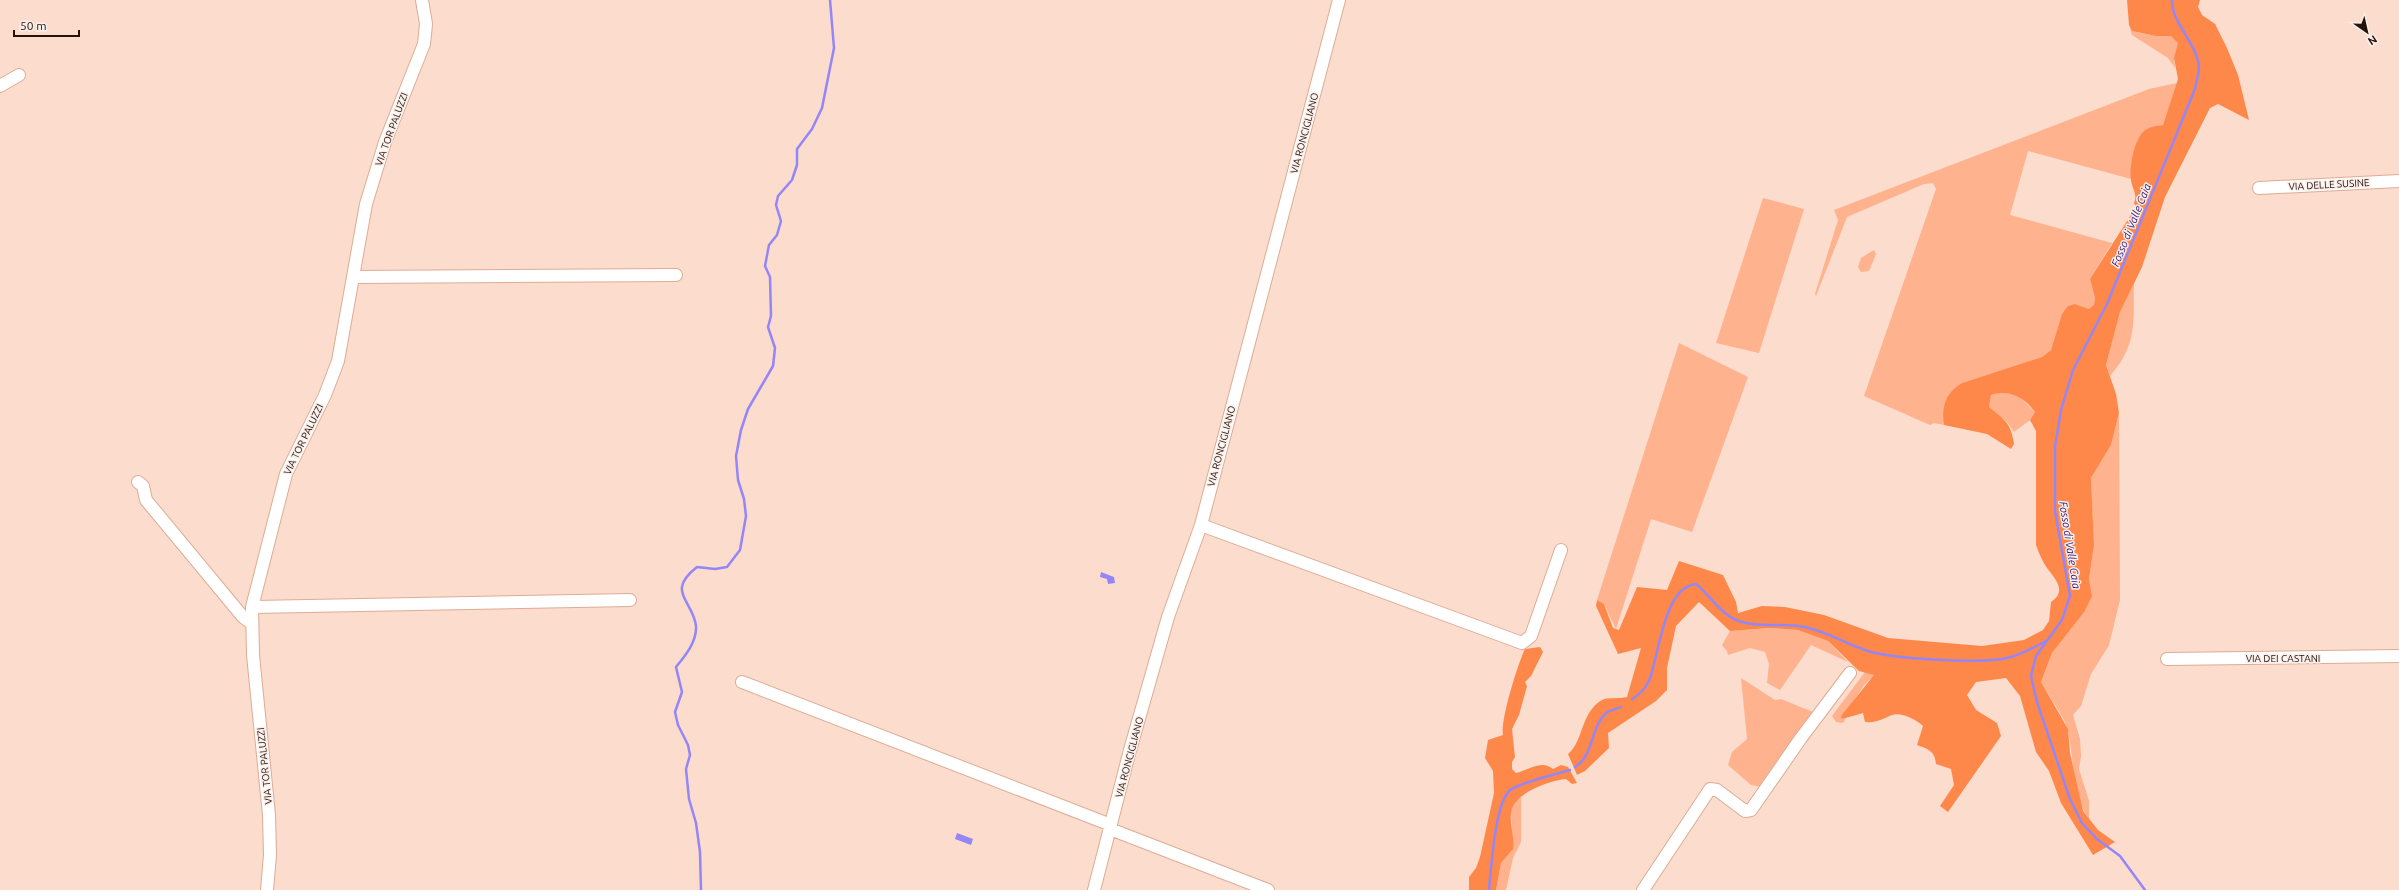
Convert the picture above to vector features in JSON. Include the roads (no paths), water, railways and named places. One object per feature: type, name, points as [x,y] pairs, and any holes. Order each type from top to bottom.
[{"type":"street","name":"VIA TOR PALUZZI","points":[[267,890],[270,848],[268,791],[251,623],[252,607],[286,474],[335,370],[353,277],[362,220],[369,192],[385,142],[424,44],[426,24],[422,0]]},
{"type":"street","name":"VIA RONCIGLIANO","points":[[1094,890],[1168,617],[1201,525],[1339,0]]},
{"type":"street","points":[[0,86],[19,75]]},
{"type":"street","name":"VIA DELLE SUSINE","points":[[2259,188],[2399,181]]},
{"type":"street","points":[[353,277],[676,275]]},
{"type":"street","points":[[138,482],[143,486],[146,500],[243,617],[251,623]]},
{"type":"street","points":[[1201,525],[1522,643],[1532,636],[1561,550]]},
{"type":"street","points":[[252,607],[630,600]]},
{"type":"street","name":"VIA DEI CASTANI","points":[[2167,659],[2399,656]]},
{"type":"street","points":[[1643,890],[1710,789],[1717,790],[1745,811],[1751,810],[1801,738],[1850,673]]},
{"type":"street","points":[[742,682],[1268,890]]},
{"type":"waterway","points":[[701,890],[700,852],[696,823],[689,799],[686,769],[690,755],[688,745],[678,725],[675,712],[682,692],[676,667],[690,648],[696,632],[694,617],[683,596],[683,583],[697,567],[715,569],[727,567],[740,550],[746,516],[744,499],[738,480],[736,456],[741,430],[748,409],[773,366],[775,348],[768,327],[771,316],[770,277],[765,266],[769,245],[777,235],[781,221],[776,205],[778,196],[792,180],[797,165],[797,149],[812,129],[822,108],[834,48],[830,0]]},
{"type":"waterway","name":"Fosso di Valle Caia","points":[[2145,890],[2120,856],[2097,839],[2082,823],[2070,799],[2037,702],[2031,676],[2036,656],[2062,620],[2070,596],[2055,511],[2055,447],[2061,410],[2073,370],[2107,304],[2195,89],[2198,75],[2199,67],[2197,58],[2176,16],[2172,0]]},
{"type":"waterway","points":[[1632,699],[1642,692],[1649,681],[1664,625],[1669,610],[1676,597],[1685,588],[1696,584],[1724,612],[1734,619],[1751,624],[1805,627],[1868,651],[1880,654],[1938,660],[1995,660],[2017,655],[2046,641]]},
{"type":"waterway","points":[[1575,767],[1586,756],[1601,719],[1606,713],[1621,707]]},
{"type":"waterway","points":[[1489,890],[1494,838],[1500,809],[1504,798],[1509,791],[1520,785],[1570,770]]}]
